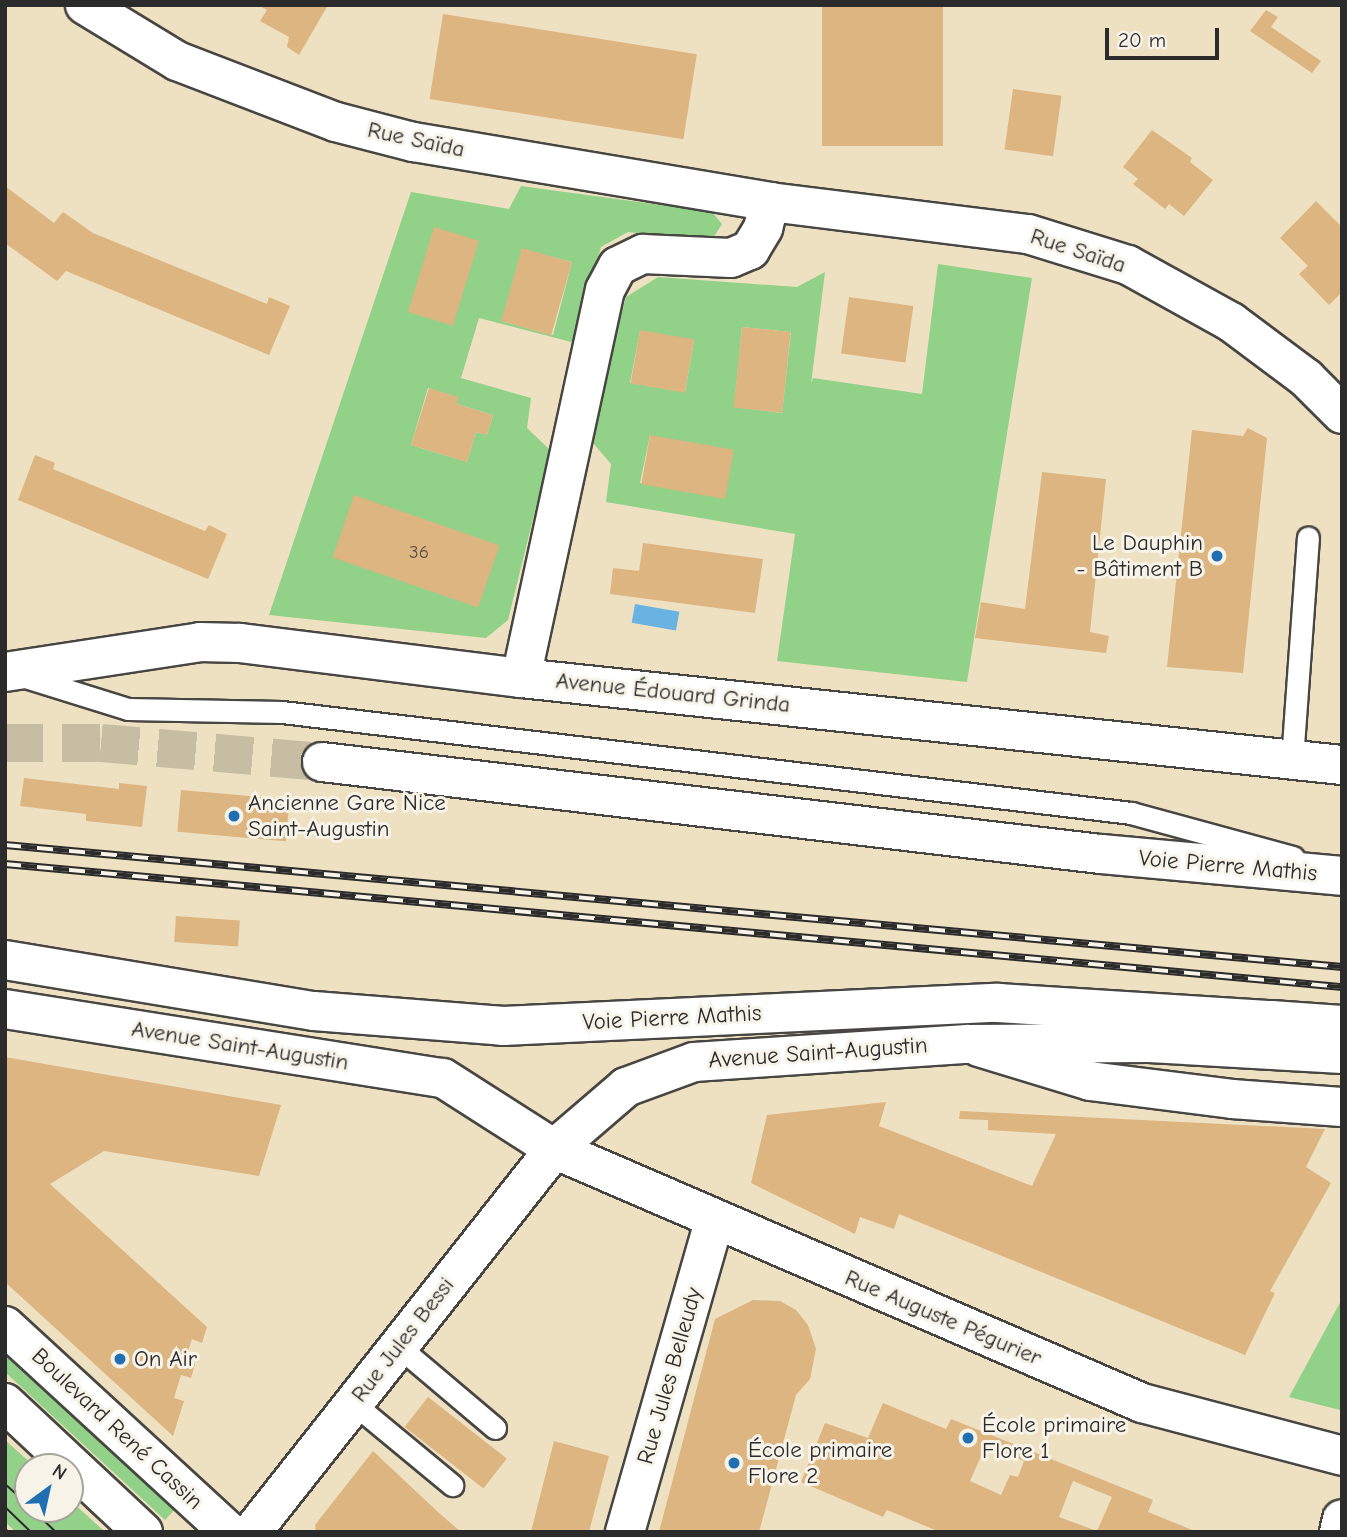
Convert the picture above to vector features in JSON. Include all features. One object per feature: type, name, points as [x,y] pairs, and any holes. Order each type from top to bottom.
[{"type":"main road","name":"Rue Saïda","points":[[85,5],[177,61],[336,122],[413,142],[770,202],[1028,234],[1128,265],[1231,322],[1306,378],[1342,414]]},
{"type":"main road","points":[[521,678],[605,290],[618,267],[643,254],[731,258],[750,250],[763,228],[770,202]]},
{"type":"main road","name":"Avenue Édouard Grinda","points":[[7,672],[200,642],[311,650],[521,678],[1342,765]]},
{"type":"main road","name":"Voie Pierre Mathis","points":[[322,762],[1101,854],[1342,876]]},
{"type":"main road","name":"Voie Pierre Mathis","points":[[5,960],[314,1011],[503,1026],[998,1003],[1342,1026]]},
{"type":"main road","name":"Avenue Saint-Augustin","points":[[5,1009],[443,1078],[554,1149],[626,1087],[694,1062],[967,1044],[1090,1081],[1232,1099],[1342,1107]]},
{"type":"main road","points":[[967,1044],[1149,1043],[1342,1054]]},
{"type":"main road","name":"Rue Auguste Pégurier","points":[[554,1149],[714,1221],[1142,1402],[1342,1456]]},
{"type":"main road","name":"Rue Jules Bessi","points":[[252,1532],[554,1149]]},
{"type":"main road","name":"Rue Jules Belleudy","points":[[625,1532],[714,1221]]},
{"type":"main road","name":"Boulevard René Cassin","points":[[5,1325],[229,1532]]},
{"type":"main road","points":[[5,1403],[143,1532]]},
{"type":"main road","points":[[1339,1532],[1342,1519]]},
{"type":"lane","points":[[1292,760],[1308,538]]},
{"type":"lane","points":[[7,672],[128,709],[282,712],[1132,813],[1342,871]]},
{"type":"lane","points":[[398,1346],[495,1428]]},
{"type":"lane","points":[[353,1403],[452,1485]]},
{"type":"green space","points":[[521,186],[712,212],[722,224],[713,238],[700,241],[628,232],[601,247],[575,343],[479,318],[461,378],[531,398],[527,428],[550,450],[508,620],[486,638],[269,615],[411,192],[509,209]],"holes":[[[522,249],[572,262],[553,335],[504,322]],[[428,388],[457,397],[457,404],[493,415],[487,435],[476,432],[467,462],[411,445]]]},
{"type":"green space","points":[[938,264],[1032,278],[967,682],[777,661],[795,534],[606,502],[611,464],[588,437],[626,297],[658,277],[797,287],[825,272],[811,384],[813,378],[922,394]],"holes":[[[742,327],[791,332],[782,413],[734,407]],[[640,331],[694,340],[685,392],[630,383]],[[650,435],[724,498],[640,483]]]},
{"type":"green space","points":[[1342,1299],[1342,1409],[1289,1397]]},
{"type":"green space","points":[[5,1348],[178,1506],[165,1520],[5,1372]]},
{"type":"green space","points":[[5,1440],[19,1453],[14,1453],[14,1523],[84,1523],[84,1513],[105,1532],[16,1532],[5,1522]]},
{"type":"water","points":[[635,604],[679,612],[676,631],[632,623]]},
{"type":"building","points":[[258,5],[328,5],[299,55],[287,47],[289,37],[260,21],[267,10]]},
{"type":"building","points":[[822,5],[943,5],[943,146],[822,146]]},
{"type":"building","points":[[1266,10],[1278,17],[1271,27],[1321,61],[1312,73],[1250,31]]},
{"type":"building","points":[[443,14],[697,54],[683,139],[430,99]]},
{"type":"building","points":[[1013,89],[1062,96],[1053,156],[1005,149]]},
{"type":"building","points":[[1152,130],[1192,158],[1190,162],[1213,180],[1184,216],[1169,204],[1165,209],[1133,184],[1138,179],[1123,167]]},
{"type":"building","points":[[5,186],[54,223],[63,212],[93,233],[267,304],[269,297],[290,306],[269,355],[66,271],[57,281],[5,243]]},
{"type":"building","points":[[1316,201],[1342,227],[1342,292],[1329,305],[1299,274],[1308,266],[1280,238]]},
{"type":"building","points":[[434,227],[479,241],[453,326],[408,312]]},
{"type":"building","points":[[522,248],[572,262],[551,335],[501,321]]},
{"type":"building","points":[[849,297],[913,306],[905,362],[841,353]]},
{"type":"building","points":[[742,327],[791,332],[782,413],[734,408]]},
{"type":"building","points":[[640,330],[694,340],[685,393],[631,383]]},
{"type":"building","points":[[429,388],[458,397],[457,404],[493,415],[487,435],[476,432],[467,462],[411,445]]},
{"type":"building","name":"Le Dauphin - Bâtiment B","points":[[1248,428],[1267,438],[1243,673],[1167,667],[1192,430],[1243,436]]},
{"type":"building","points":[[650,435],[734,450],[725,499],[641,484]]},
{"type":"building","points":[[35,455],[55,463],[53,469],[205,531],[209,525],[227,534],[208,579],[18,500]]},
{"type":"building","points":[[1042,472],[1106,479],[1090,632],[1109,636],[1106,653],[975,638],[981,602],[1025,609]]},
{"type":"building","points":[[354,495],[500,545],[478,608],[333,557]]},
{"type":"building","points":[[643,543],[763,559],[755,613],[610,594],[613,568],[639,571]]},
{"type":"building","points":[[24,778],[119,789],[119,783],[147,786],[142,827],[86,821],[86,814],[20,806]]},
{"type":"building","name":"Ancienne Gare Nice Saint-Augustin","points":[[181,790],[290,799],[286,841],[177,832]]},
{"type":"building","points":[[176,916],[240,920],[238,946],[174,942]]},
{"type":"building","points":[[5,1057],[281,1105],[259,1176],[104,1151],[50,1184],[207,1327],[202,1343],[192,1339],[185,1361],[195,1364],[191,1378],[181,1375],[174,1398],[184,1401],[173,1436],[5,1282]]},
{"type":"building","points":[[886,1102],[879,1126],[1032,1186],[1056,1134],[988,1130],[988,1120],[959,1119],[960,1111],[1325,1129],[1306,1167],[1331,1183],[1270,1291],[1275,1293],[1245,1355],[899,1214],[894,1229],[860,1217],[855,1234],[751,1183],[767,1115]]},
{"type":"building","name":"École primaire Flore 2","points":[[753,1300],[780,1301],[796,1310],[808,1325],[816,1349],[810,1379],[796,1395],[759,1532],[659,1532],[715,1319]]},
{"type":"building","points":[[428,1397],[507,1459],[483,1489],[405,1427]]},
{"type":"building","points":[[883,1403],[946,1429],[951,1419],[1153,1500],[1148,1512],[1197,1532],[940,1532],[887,1510],[883,1517],[801,1482],[825,1423],[868,1438]],"holes":[[[986,1445],[1024,1461],[1018,1477],[1010,1475],[1001,1495],[970,1481]],[[1073,1481],[1112,1497],[1097,1531],[1059,1517]]]},
{"type":"building","points":[[554,1441],[609,1456],[589,1532],[531,1532]]},
{"type":"building","points":[[373,1451],[461,1532],[316,1532],[315,1525]]},
{"type":"tunnel","points":[[5,743],[101,743],[322,762]]},
{"type":"tram line","points":[[5,1484],[14,1492]]},
{"type":"tram line","points":[[5,1507],[31,1532]]},
{"type":"tram line","points":[[47,1523],[56,1532]]},
{"type":"railway","points":[[5,845],[1342,967]]},
{"type":"railway","points":[[5,864],[1342,987]]},
{"type":"place","name":"Le Dauphin - Bâtiment B","points":[[1217,556]]},
{"type":"place","name":"Ancienne Gare Nice Saint-Augustin","points":[[234,816]]},
{"type":"place","name":"On Air","points":[[120,1359]]},
{"type":"place","name":"École primaire Flore 1","points":[[968,1438]]},
{"type":"place","name":"École primaire Flore 2","points":[[734,1463]]}]
